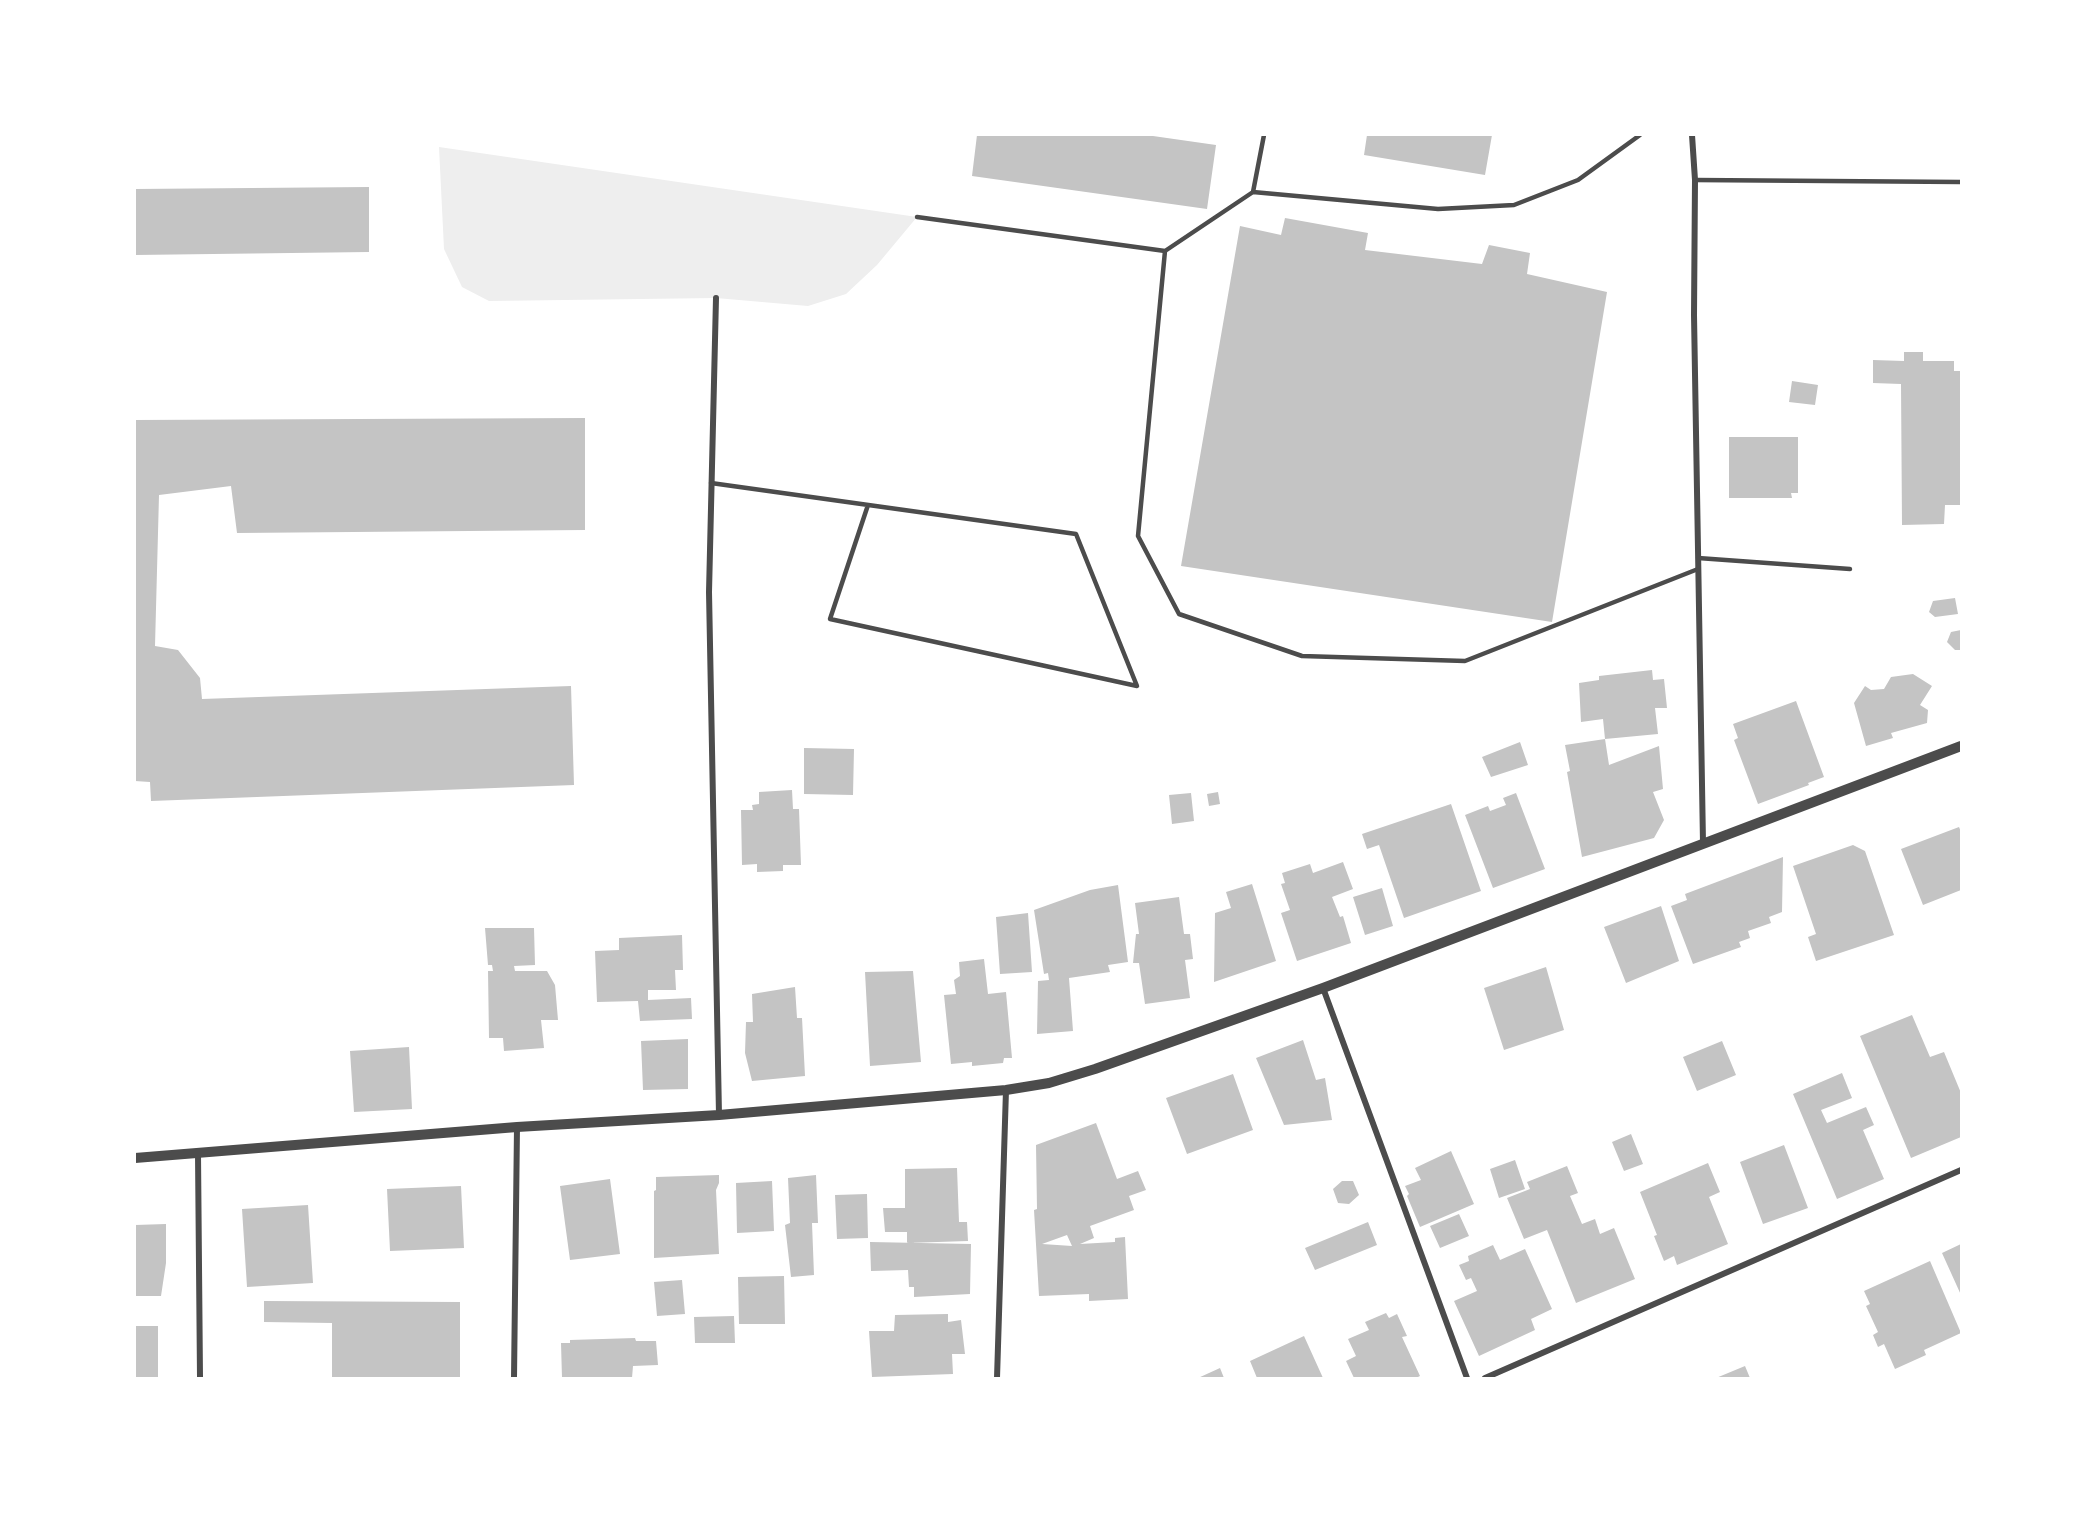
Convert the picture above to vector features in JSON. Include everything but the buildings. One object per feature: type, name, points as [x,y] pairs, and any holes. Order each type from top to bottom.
[{"type":"street","points":[[1692,135],[1695,180],[1694,315],[1703,843]]},
{"type":"street","points":[[716,298],[709,592],[719,1115]]},
{"type":"street","points":[[135,1158],[517,1127],[719,1115],[1006,1090],[1049,1083],[1095,1069],[1323,988],[1961,746]]},
{"type":"street","points":[[1323,988],[1467,1378]]},
{"type":"street","points":[[998,1378],[1006,1090]]},
{"type":"street","points":[[514,1378],[517,1127]]},
{"type":"street","points":[[198,1154],[200,1378]]},
{"type":"street","points":[[1485,1378],[1961,1170]]},
{"type":"lane","points":[[1254,192],[1264,135]]},
{"type":"lane","points":[[917,217],[1165,251],[1254,192],[1438,208],[1514,205],[1578,180],[1640,135]]},
{"type":"lane","points":[[1695,180],[1961,182]]},
{"type":"lane","points":[[1165,251],[1138,536],[1179,614],[1302,656],[1466,661],[1698,569]]},
{"type":"lane","points":[[711,483],[1076,534],[1137,686],[830,619],[868,505]]},
{"type":"lane","points":[[1698,558],[1850,569]]},
{"type":"shaded area","points":[[439,147],[917,217],[877,265],[846,294],[808,306],[716,298],[489,301],[462,287],[444,249]]}]
